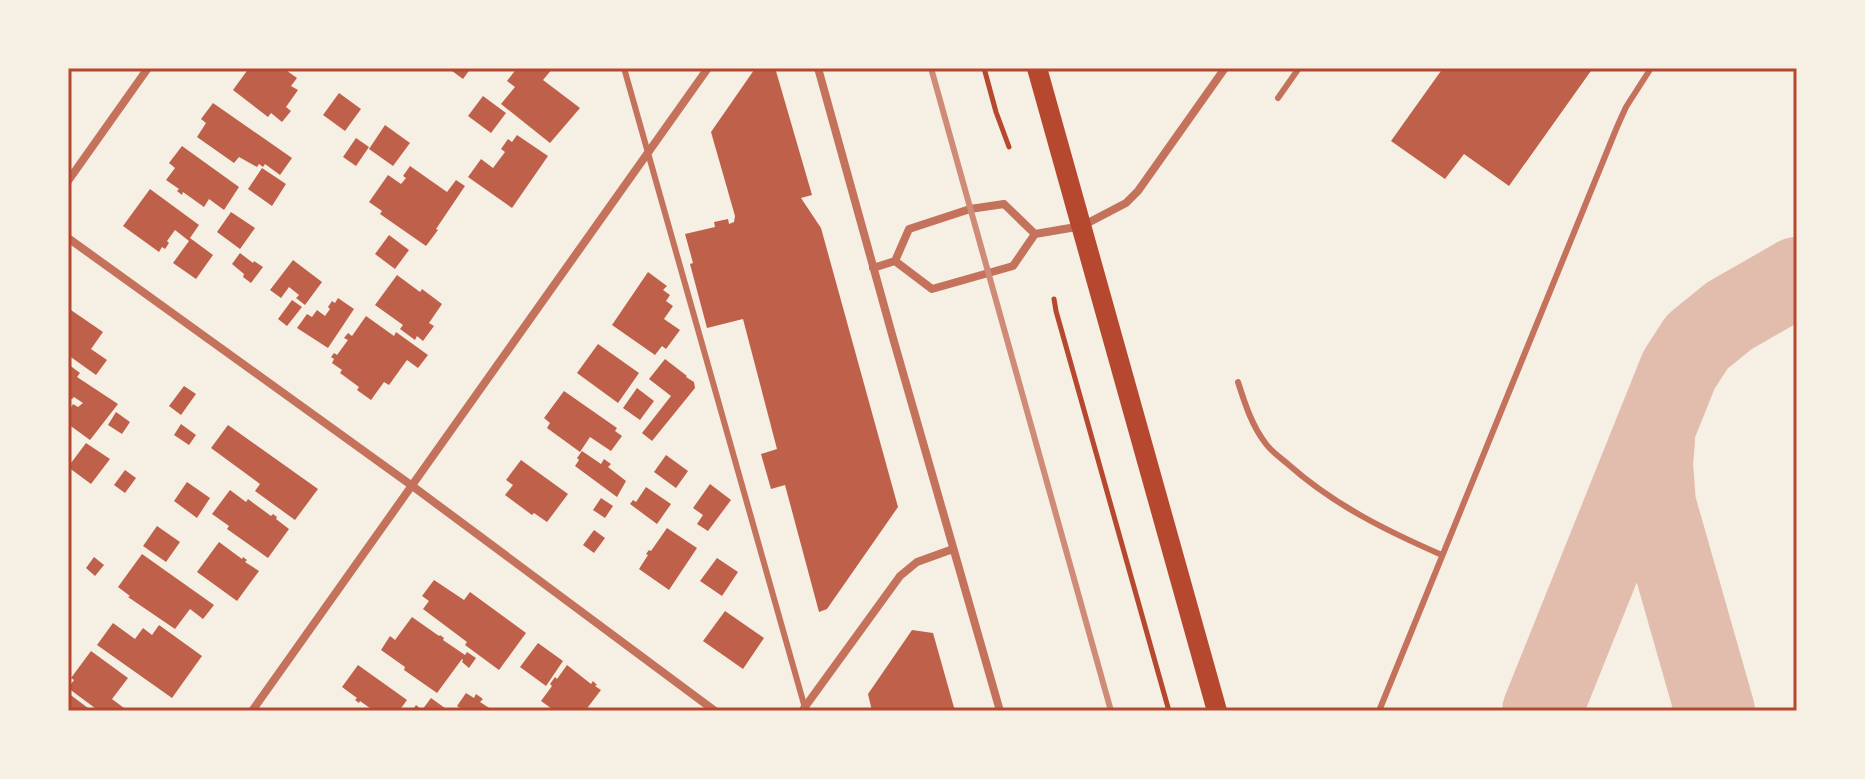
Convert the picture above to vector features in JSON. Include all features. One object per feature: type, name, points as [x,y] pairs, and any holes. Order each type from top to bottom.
[{"type":"main road","points":[[1037,68],[1217,711]]},
{"type":"street","points":[[68,181],[148,68]]},
{"type":"street","points":[[252,711],[708,68]]},
{"type":"street","points":[[818,68],[1000,711]]},
{"type":"street","points":[[895,261],[932,289],[1013,266],[1035,234],[1082,226],[1126,203],[1138,191],[1225,68]]},
{"type":"street","points":[[873,268],[895,261],[909,229],[970,209],[1004,204],[1035,234]]},
{"type":"street","points":[[68,238],[411,485],[715,711]]},
{"type":"street","points":[[804,710],[900,576],[917,562],[953,549]]},
{"type":"lane","points":[[624,68],[804,710]]},
{"type":"lane","points":[[1278,98],[1299,68]]},
{"type":"lane","points":[[1379,711],[1617,127],[1651,68]]},
{"type":"lane","points":[[1238,382],[1251,420],[1267,445],[1304,479],[1392,534],[1442,555]]},
{"type":"path","points":[[984,68],[1009,147]]},
{"type":"path","points":[[1054,299],[1169,711]]},
{"type":"building","points":[[249,68],[283,68],[297,78],[291,86],[298,90],[286,107],[291,111],[282,122],[271,113],[268,117],[233,90]]},
{"type":"building","points":[[448,68],[471,68],[463,79]]},
{"type":"building","points":[[517,68],[553,68],[543,80],[580,108],[550,143],[501,104],[515,87],[507,81]]},
{"type":"building","points":[[1443,68],[1593,68],[1509,186],[1464,154],[1445,179],[1391,141]]},
{"type":"building","points":[[754,70],[776,71],[812,195],[801,198],[821,228],[898,507],[827,609],[819,612],[785,485],[771,489],[761,454],[777,449],[743,319],[707,328],[685,234],[715,227],[714,222],[728,219],[729,224],[734,222],[735,216],[711,132]]},
{"type":"building","points":[[339,93],[361,109],[345,131],[323,115]]},
{"type":"building","points":[[483,96],[506,113],[491,133],[468,116]]},
{"type":"building","points":[[213,103],[292,158],[280,175],[265,164],[257,167],[239,157],[234,163],[197,137],[206,123],[201,119]]},
{"type":"building","points":[[385,125],[410,143],[393,166],[369,149]]},
{"type":"building","points":[[517,135],[548,156],[512,208],[468,177],[481,159],[493,168],[505,152],[501,149],[508,139],[512,142]]},
{"type":"building","points":[[356,138],[369,147],[356,166],[343,157]]},
{"type":"building","points":[[182,146],[239,187],[224,210],[209,199],[204,207],[183,192],[182,195],[166,180],[175,168],[169,163]]},
{"type":"building","points":[[410,166],[447,192],[456,180],[465,186],[426,246],[380,214],[382,211],[369,202],[388,175],[401,184]]},
{"type":"building","points":[[262,168],[286,184],[272,206],[248,189]]},
{"type":"building","points":[[150,189],[199,225],[190,238],[213,255],[196,279],[173,263],[189,241],[175,230],[165,249],[162,247],[159,252],[123,226]]},
{"type":"building","points":[[231,212],[255,228],[240,249],[217,232]]},
{"type":"building","points":[[389,235],[409,250],[395,269],[375,254]]},
{"type":"building","points":[[240,253],[263,267],[251,283],[232,264]]},
{"type":"building","points":[[293,260],[322,282],[305,305],[289,287],[281,298],[270,290]]},
{"type":"building","points":[[648,272],[667,286],[663,290],[670,295],[666,301],[673,306],[664,319],[680,330],[666,349],[662,346],[655,355],[612,325]]},
{"type":"building","points":[[397,275],[442,304],[429,323],[434,326],[423,341],[417,336],[415,340],[400,329],[403,325],[375,305]]},
{"type":"building","points":[[338,298],[354,309],[328,348],[297,328],[307,314],[312,317],[317,310],[325,316],[332,301],[335,303]]},
{"type":"building","points":[[292,300],[302,307],[287,326],[278,319]]},
{"type":"building","points":[[68,308],[103,332],[91,349],[107,360],[96,375],[68,355]]},
{"type":"building","points":[[366,316],[394,336],[396,332],[428,355],[418,368],[407,360],[389,385],[384,382],[371,400],[340,373],[342,370],[332,363],[334,359],[331,357],[334,353],[337,355],[348,340],[344,338],[348,333],[352,336]]},
{"type":"building","points":[[598,344],[639,373],[618,403],[577,373]]},
{"type":"building","points":[[665,359],[694,382],[695,388],[652,441],[642,433],[671,396],[649,379]]},
{"type":"building","points":[[68,364],[80,373],[77,377],[118,404],[90,440],[68,424],[68,407],[70,409],[73,404],[78,407],[83,403],[68,397]]},
{"type":"building","points":[[184,386],[196,394],[181,415],[169,406]]},
{"type":"building","points":[[637,388],[654,401],[640,420],[623,408]]},
{"type":"building","points":[[564,391],[617,428],[615,431],[622,436],[611,451],[590,437],[580,452],[547,428],[550,423],[544,418]]},
{"type":"building","points":[[116,412],[130,422],[122,434],[108,425]]},
{"type":"building","points":[[181,424],[196,435],[189,445],[174,435]]},
{"type":"building","points":[[228,425],[318,489],[295,520],[255,491],[260,484],[211,448]]},
{"type":"building","points":[[86,443],[110,459],[91,484],[68,467]]},
{"type":"building","points":[[582,451],[601,464],[604,459],[611,464],[608,467],[626,481],[617,497],[575,466]]},
{"type":"building","points":[[666,455],[688,471],[676,488],[654,472]]},
{"type":"building","points":[[521,460],[568,494],[547,522],[505,495],[513,485],[506,480]]},
{"type":"building","points":[[125,470],[136,478],[125,493],[114,485]]},
{"type":"building","points":[[187,482],[210,498],[197,518],[174,501]]},
{"type":"building","points":[[710,484],[731,500],[708,531],[697,524],[703,515],[693,508]]},
{"type":"building","points":[[646,487],[671,504],[657,524],[630,504],[633,500],[636,502]]},
{"type":"building","points":[[230,490],[271,516],[273,514],[289,529],[268,558],[227,529],[229,526],[212,514]]},
{"type":"building","points":[[601,498],[613,506],[605,518],[593,510]]},
{"type":"building","points":[[157,526],[180,542],[166,562],[143,546]]},
{"type":"building","points":[[667,528],[697,548],[669,590],[639,569],[646,554]]},
{"type":"building","points":[[594,530],[605,538],[594,553],[583,545]]},
{"type":"building","points":[[219,542],[259,571],[237,601],[197,572]]},
{"type":"building","points":[[142,554],[214,605],[203,619],[190,609],[175,629],[118,587]]},
{"type":"building","points":[[94,557],[104,565],[95,576],[86,568]]},
{"type":"building","points":[[717,558],[738,572],[722,596],[700,581]]},
{"type":"building","points":[[434,580],[464,600],[470,592],[526,633],[499,670],[423,609],[429,601],[422,596]]},
{"type":"building","points":[[725,611],[764,638],[743,669],[703,641]]},
{"type":"building","points":[[412,617],[465,655],[467,652],[476,658],[469,668],[462,659],[437,693],[381,650],[390,636],[395,640]]},
{"type":"building","points":[[113,623],[135,639],[143,628],[152,635],[159,625],[202,656],[172,698],[97,645]]},
{"type":"building","points":[[912,630],[933,633],[955,711],[872,711],[868,694]]},
{"type":"building","points":[[538,643],[563,661],[546,686],[520,667]]},
{"type":"building","points":[[91,651],[128,678],[112,699],[128,711],[99,711],[68,688],[74,680],[71,678]]},
{"type":"building","points":[[358,665],[407,700],[399,711],[374,711],[355,700],[357,698],[342,687]]},
{"type":"building","points":[[567,665],[591,684],[593,681],[601,690],[585,711],[555,711],[541,701],[555,677],[557,679]]},
{"type":"building","points":[[68,693],[92,711],[68,711]]},
{"type":"building","points":[[466,693],[474,698],[476,694],[483,699],[480,702],[494,711],[464,711],[457,706]]},
{"type":"building","points":[[431,698],[449,711],[412,711],[416,705],[422,710]]},
{"type":"taxiway","points":[[1542,711],[1679,370],[1697,342],[1729,316],[1797,277]]},
{"type":"taxiway","points":[[1655,440],[1656,504],[1715,711]]},
{"type":"railway","points":[[931,68],[1111,711]]}]
